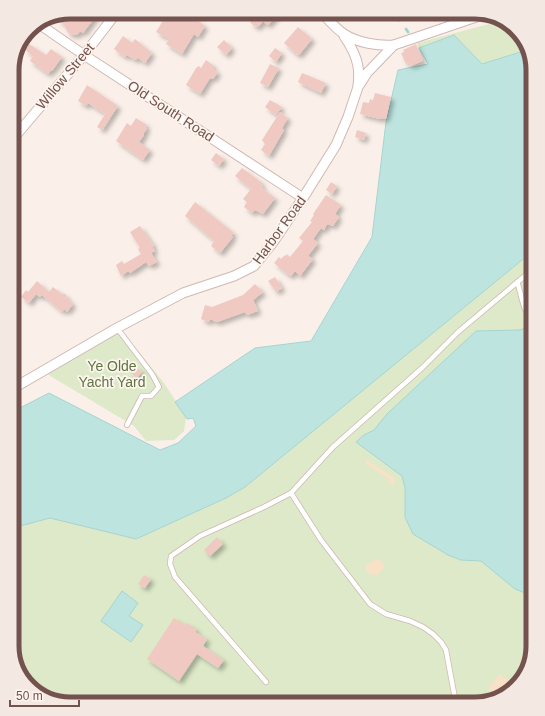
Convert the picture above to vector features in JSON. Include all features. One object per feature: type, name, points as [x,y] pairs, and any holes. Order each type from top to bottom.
[{"type":"street","name":"Willow Street","points":[[19,132],[84,55],[112,19]]},
{"type":"street","points":[[328,19],[343,34],[357,57],[359,75],[358,87]]},
{"type":"street","name":"Harbor Road","points":[[19,385],[117,328],[183,293],[234,276],[254,266],[274,241],[336,145],[348,117],[358,87],[367,73],[394,45],[470,19]]},
{"type":"street","name":"Old South Road","points":[[43,27],[303,198]]},
{"type":"street","points":[[343,34],[363,42],[384,46],[394,45]]},
{"type":"lane","points":[[266,682],[175,577],[170,564],[171,556],[200,536],[264,507],[291,492],[333,447],[422,368],[458,332],[526,275]]},
{"type":"lane","points":[[517,282],[526,311]]},
{"type":"lane","points":[[117,328],[160,387],[152,396],[142,396],[127,425]]},
{"type":"lane","points":[[291,492],[321,540],[370,604],[386,614],[410,621],[423,627],[441,642],[446,650],[455,697]]},
{"type":"green space","points":[[494,23],[509,32],[521,47],[522,51],[482,64],[454,35],[419,48],[417,43]]},
{"type":"green space","points":[[526,257],[526,653],[519,672],[509,684],[498,692],[482,697],[63,697],[47,692],[32,680],[23,666],[19,653],[20,526],[50,518],[136,539],[226,498],[245,487]]},
{"type":"green space","name":"Ye Olde Yacht Yard","points":[[121,330],[164,383],[186,417],[184,431],[174,440],[146,441],[134,426],[47,374]]},
{"type":"sand","points":[[367,460],[393,477],[395,480],[394,486],[392,486],[387,478],[365,463]]},
{"type":"sand","points":[[376,559],[382,562],[384,566],[383,569],[376,575],[368,573],[366,566]]},
{"type":"sand","points":[[499,675],[512,681],[498,692],[489,692],[489,688]]},
{"type":"water","points":[[454,35],[482,64],[522,51],[526,70],[526,257],[245,487],[226,498],[136,539],[50,518],[19,527],[19,408],[49,393],[160,450],[178,443],[196,426],[193,418],[187,419],[175,402],[255,348],[311,341],[372,237],[386,122],[398,70],[428,64],[419,48]]},
{"type":"water","points":[[526,328],[526,593],[515,589],[481,561],[461,560],[448,555],[413,534],[405,517],[405,487],[402,476],[356,442],[364,435],[374,430],[387,414],[476,331],[519,330]]},
{"type":"water","points":[[122,591],[138,603],[129,616],[143,625],[131,642],[101,621]]},
{"type":"building","points":[[94,19],[83,33],[80,31],[78,34],[74,35],[68,33],[66,26],[59,20]]},
{"type":"building","points":[[164,19],[196,19],[205,26],[198,37],[194,34],[182,54],[166,44],[169,39],[156,32]]},
{"type":"building","points":[[253,19],[274,19],[267,25],[263,21],[258,27],[254,26],[250,22]]},
{"type":"building","points":[[298,27],[312,39],[299,55],[284,43]]},
{"type":"building","points":[[123,36],[132,43],[135,39],[152,53],[145,63],[138,58],[135,60],[127,55],[125,57],[114,49]]},
{"type":"building","points":[[224,40],[232,48],[226,55],[217,47]]},
{"type":"building","points":[[29,44],[46,55],[51,49],[62,57],[48,74],[30,61],[33,56],[25,50]]},
{"type":"building","points":[[416,44],[423,61],[410,66],[409,63],[406,64],[401,53],[404,52],[403,50]]},
{"type":"building","points":[[275,48],[282,53],[276,62],[269,56]]},
{"type":"building","points":[[206,60],[214,66],[212,68],[218,72],[213,79],[210,78],[200,94],[186,85],[196,68],[199,66],[201,68]]},
{"type":"building","points":[[270,64],[279,68],[268,87],[260,83]]},
{"type":"building","points":[[302,73],[326,83],[321,93],[298,82]]},
{"type":"building","points":[[87,85],[118,106],[102,130],[97,127],[105,114],[88,103],[86,106],[78,101]]},
{"type":"building","points":[[375,93],[391,97],[386,119],[360,114],[363,102],[369,103],[370,99],[373,100]]},
{"type":"building","points":[[270,100],[282,107],[276,115],[265,107]]},
{"type":"building","points":[[280,112],[288,118],[282,128],[284,130],[269,156],[261,150],[265,144],[262,140]]},
{"type":"building","points":[[136,118],[147,125],[145,128],[147,129],[139,142],[150,150],[143,160],[116,141],[127,123],[131,126]]},
{"type":"building","points":[[357,130],[366,133],[364,140],[355,137]]},
{"type":"building","points":[[216,153],[224,159],[219,166],[211,160]]},
{"type":"building","points":[[242,168],[261,182],[260,184],[263,186],[262,188],[275,198],[263,214],[255,210],[252,213],[244,207],[247,202],[243,199],[251,189],[235,176]]},
{"type":"building","points":[[331,182],[337,186],[332,194],[326,190]]},
{"type":"building","points":[[326,195],[341,205],[335,214],[339,217],[333,226],[327,224],[324,230],[321,228],[313,239],[318,243],[308,256],[313,259],[300,276],[295,271],[291,276],[274,263],[279,257],[281,259],[287,254],[290,257],[303,241],[299,238],[312,222],[310,221],[314,215],[313,214]]},
{"type":"building","points":[[195,202],[234,233],[231,236],[233,237],[220,253],[211,246],[214,241],[185,216]]},
{"type":"building","points":[[140,226],[154,246],[152,247],[155,251],[151,253],[157,262],[149,266],[146,262],[130,273],[128,271],[121,276],[116,265],[122,261],[124,264],[141,254],[138,249],[140,248],[130,232]]},
{"type":"building","points":[[275,277],[282,288],[276,292],[268,281]]},
{"type":"building","points":[[37,281],[49,292],[53,287],[62,294],[66,294],[66,297],[73,304],[67,312],[64,309],[62,312],[42,295],[40,297],[36,294],[29,303],[21,297],[26,290],[28,292]]},
{"type":"building","points":[[255,284],[263,292],[253,300],[258,311],[247,315],[245,312],[217,322],[210,319],[208,322],[201,319],[205,305],[212,307],[243,295]]},
{"type":"building","points":[[136,367],[142,372],[137,378],[131,373]]},
{"type":"building","points":[[217,537],[223,544],[210,556],[204,550]]},
{"type":"building","points":[[144,575],[151,579],[145,588],[138,584]]},
{"type":"building","points":[[174,618],[185,625],[187,623],[197,630],[195,632],[207,639],[203,646],[224,660],[218,668],[197,654],[179,681],[147,659]]}]
